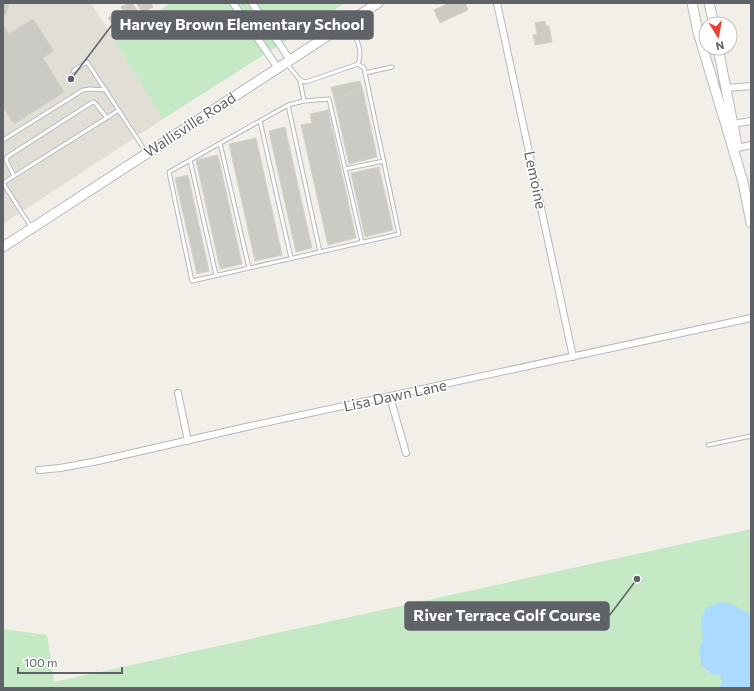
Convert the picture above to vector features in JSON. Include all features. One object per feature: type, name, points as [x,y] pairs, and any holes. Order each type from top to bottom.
[{"type":"main road","name":"Wallisville Road","points":[[3,247],[378,3]]},
{"type":"main road","points":[[692,3],[698,32],[743,182]]},
{"type":"main road","points":[[709,3],[712,16]]},
{"type":"main road","points":[[720,56],[751,223]]},
{"type":"street","points":[[233,3],[284,64]]},
{"type":"street","points":[[252,3],[284,64]]},
{"type":"street","name":"Lemoine","points":[[497,3],[573,357]]},
{"type":"street","points":[[726,88],[751,86]]},
{"type":"street","points":[[733,124],[751,121]]},
{"type":"street","points":[[737,148],[751,145]]},
{"type":"street","name":"Lisa Dawn Lane","points":[[39,470],[98,461],[751,318]]},
{"type":"street","points":[[178,393],[188,441]]},
{"type":"street","points":[[390,397],[406,453]]},
{"type":"lane","points":[[348,22],[357,39],[361,56],[358,64]]},
{"type":"lane","points":[[73,71],[87,62],[147,153]]},
{"type":"lane","points":[[284,64],[300,80],[306,82],[358,64]]},
{"type":"lane","points":[[358,64],[364,68],[399,234],[192,281],[169,172],[288,105],[304,101],[329,99],[362,242]]},
{"type":"lane","points":[[365,73],[392,67]]},
{"type":"lane","points":[[300,80],[304,101]]},
{"type":"lane","points":[[3,140],[77,93],[90,89],[106,90]]},
{"type":"lane","points":[[14,176],[7,164],[7,157],[85,107],[94,102],[107,118]]},
{"type":"lane","points":[[288,105],[320,252]]},
{"type":"lane","points":[[32,228],[3,183],[119,110]]},
{"type":"lane","points":[[260,121],[291,258]]},
{"type":"lane","points":[[220,143],[249,268]]},
{"type":"lane","points":[[190,160],[216,275]]},
{"type":"lane","points":[[345,169],[384,161]]},
{"type":"lane","points":[[708,445],[751,436]]},
{"type":"shaded area","points":[[3,3],[91,3],[163,119],[3,224]]},
{"type":"green space","points":[[171,3],[345,3],[163,119],[114,40]]},
{"type":"green space","points":[[751,529],[751,688],[3,688],[3,629],[47,635],[54,682]]},
{"type":"water","points":[[720,602],[732,604],[751,615],[751,688],[719,688],[722,683],[720,675],[712,674],[702,666],[699,649],[703,640],[701,619],[706,608]]},
{"type":"building","points":[[3,3],[9,4],[6,14],[3,17]]},
{"type":"building","points":[[128,3],[132,3],[139,13],[129,19],[121,7]]},
{"type":"building","points":[[136,3],[151,3],[153,7],[143,13]]},
{"type":"building","points":[[449,3],[465,3],[468,10],[440,23],[434,10]]},
{"type":"building","points":[[117,12],[125,24],[116,30],[108,18]]},
{"type":"building","points":[[33,19],[54,51],[43,58],[64,92],[14,124],[3,108],[3,25],[9,34]]},
{"type":"building","points":[[545,21],[546,26],[549,26],[552,42],[535,45],[533,35],[537,34],[535,23]]},
{"type":"building","points":[[360,81],[363,91],[334,98],[331,87]]},
{"type":"building","points":[[363,91],[377,157],[349,164],[334,98]]},
{"type":"building","points":[[328,110],[356,238],[328,245],[301,125],[312,123],[310,114]]},
{"type":"building","points":[[285,127],[312,248],[296,252],[269,131]]},
{"type":"building","points":[[256,138],[282,255],[255,261],[229,144]]},
{"type":"building","points":[[218,155],[242,264],[220,269],[196,160]]},
{"type":"building","points":[[379,167],[393,230],[365,237],[351,173]]},
{"type":"building","points":[[188,175],[209,271],[197,274],[175,178]]},
{"type":"place","name":"Harvey Brown Elementary School","points":[[71,79]]},
{"type":"place","name":"River Terrace Golf Course","points":[[637,579]]}]
